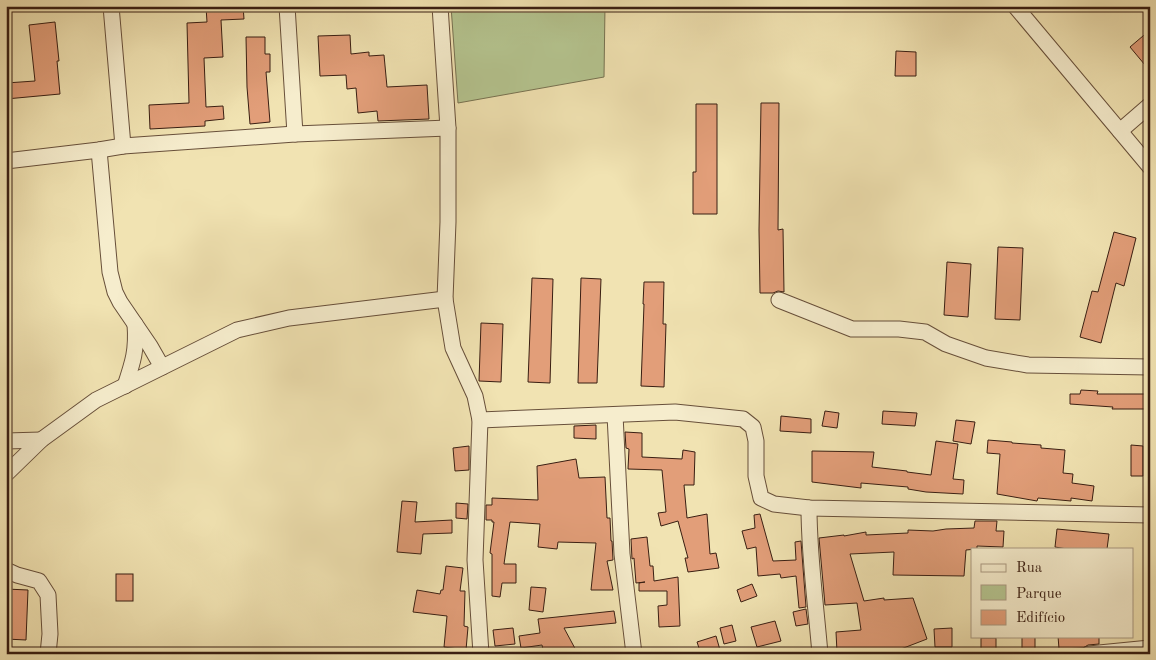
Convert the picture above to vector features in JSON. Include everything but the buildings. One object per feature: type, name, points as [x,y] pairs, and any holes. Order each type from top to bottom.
[{"type":"street","points":[[111,6],[123,146]]},
{"type":"street","points":[[287,6],[295,134]]},
{"type":"street","points":[[440,6],[448,128],[448,222],[445,300],[453,348],[475,396],[480,420],[475,560],[481,654]]},
{"type":"street","points":[[1015,6],[1150,167]]},
{"type":"street","points":[[1120,131],[1150,105]]},
{"type":"street","points":[[6,161],[123,146],[295,134],[448,128]]},
{"type":"street","points":[[99,150],[110,272],[115,292],[162,367]]},
{"type":"street","points":[[6,474],[41,440],[96,400],[237,330],[289,318],[445,300]]},
{"type":"street","points":[[779,300],[852,329],[899,329],[925,332],[946,344],[986,358],[1028,365],[1150,367]]},
{"type":"street","points":[[124,386],[134,360],[135,324]]},
{"type":"street","points":[[480,420],[675,412],[744,419],[753,427],[756,441],[756,476],[761,498],[774,504],[809,508],[1150,515]]},
{"type":"street","points":[[615,415],[622,554],[634,654]]},
{"type":"street","points":[[6,441],[41,440]]},
{"type":"street","points":[[809,508],[809,547],[820,654]]},
{"type":"street","points":[[6,570],[39,581],[48,595],[50,634],[48,654]]},
{"type":"street","points":[[1090,654],[1150,648]]},
{"type":"green space","points":[[451,6],[605,6],[604,77],[458,103]]}]
